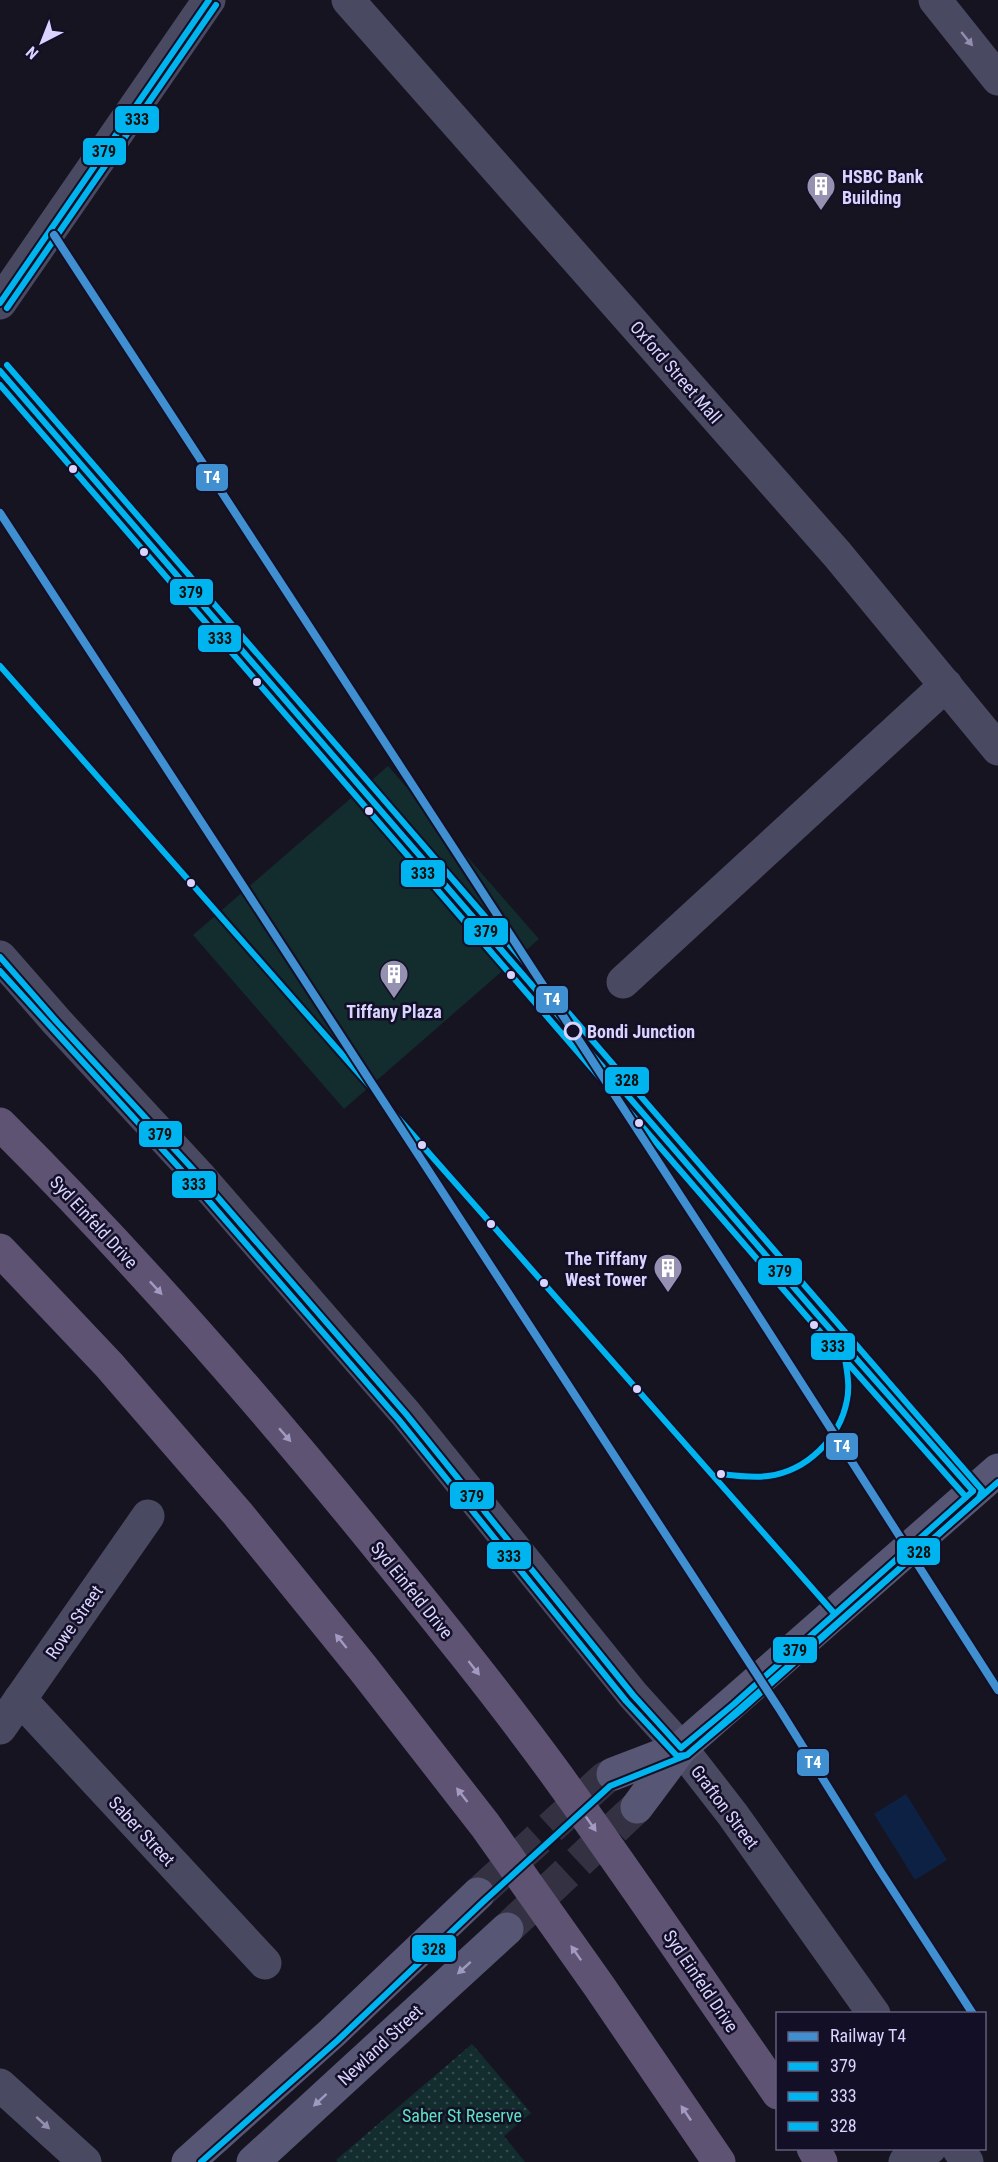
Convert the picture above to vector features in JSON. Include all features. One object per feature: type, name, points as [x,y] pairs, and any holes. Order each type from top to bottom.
[{"type":"main road","name":"Syd Einfeld Drive","points":[[0,1124],[173,1307],[306,1458],[433,1614],[552,1768],[776,2092]]},
{"type":"main road","points":[[0,1250],[109,1365],[238,1514],[362,1667],[485,1825],[599,1986],[719,2162]]},
{"type":"street","points":[[0,303],[209,0]]},
{"type":"street","name":"Oxford Street Mall","points":[[348,0],[830,546],[998,748]]},
{"type":"street","points":[[935,0],[998,78]]},
{"type":"street","points":[[623,982],[946,685]]},
{"type":"street","name":"Grafton Street","points":[[0,957],[201,1178],[406,1414],[633,1695],[681,1748],[733,1815],[873,2012]]},
{"type":"street","points":[[637,1807],[681,1748],[998,1470]]},
{"type":"street","name":"Rowe Street","points":[[0,1728],[148,1516]]},
{"type":"street","name":"Saber Street","points":[[20,1699],[265,1963]]},
{"type":"street","points":[[613,1774],[681,1748]]},
{"type":"street","points":[[188,2162],[332,2033],[478,1894]]},
{"type":"street","name":"Newland Street","points":[[253,2162],[507,1929]]},
{"type":"street","points":[[0,2085],[86,2162]]},
{"type":"street","points":[[905,2162],[926,2150]]},
{"type":"green space","points":[[388,766],[539,939],[344,1109],[193,935]]},
{"type":"green space","name":"Saber St Reserve","points":[[472,2044],[531,2113],[504,2136],[525,2162],[338,2162],[336,2160]]},
{"type":"water","points":[[906,1794],[947,1860],[915,1880],[874,1814]]},
{"type":"tunnel","points":[[478,1894],[605,1778],[613,1774]]},
{"type":"tunnel","points":[[507,1929],[637,1807]]},
{"type":"rail line","name":"T4","points":[[54,235],[747,1298],[998,1690]]},
{"type":"rail line","name":"T4","points":[[0,513],[780,1710],[972,2012]]},
{"type":"transit line","name":"379","points":[[0,303],[209,0]]},
{"type":"transit line","name":"333","points":[[7,308],[216,5]]},
{"type":"transit line","name":"328","points":[[7,365],[982,1490],[979,1498],[740,1711],[687,1755],[610,1786],[484,1901],[338,2040],[201,2162]]},
{"type":"transit line","name":"379","points":[[0,371],[822,1320],[973,1491]]},
{"type":"transit line","name":"333","points":[[0,385],[815,1326],[966,1497]]},
{"type":"transit line","name":"379","points":[[0,666],[834,1613]]},
{"type":"transit line","name":"379","points":[[0,957],[201,1178],[406,1414],[633,1695],[681,1748],[734,1704],[973,1491]]},
{"type":"transit line","name":"333","points":[[0,971],[194,1184],[399,1420],[626,1701],[677,1756],[687,1755],[998,1482]]},
{"type":"transit line","name":"328","points":[[721,1474],[756,1477],[782,1473],[808,1460],[820,1450],[837,1427],[847,1400],[848,1379],[845,1358]]},
{"type":"place","name":"HSBC Bank Building","points":[[821,212]]},
{"type":"place","name":"Tiffany Plaza","points":[[394,1000]]},
{"type":"place","name":"Bondi Junction","points":[[573,1031]]},
{"type":"place","name":"The Tiffany West Tower","points":[[668,1294]]}]
